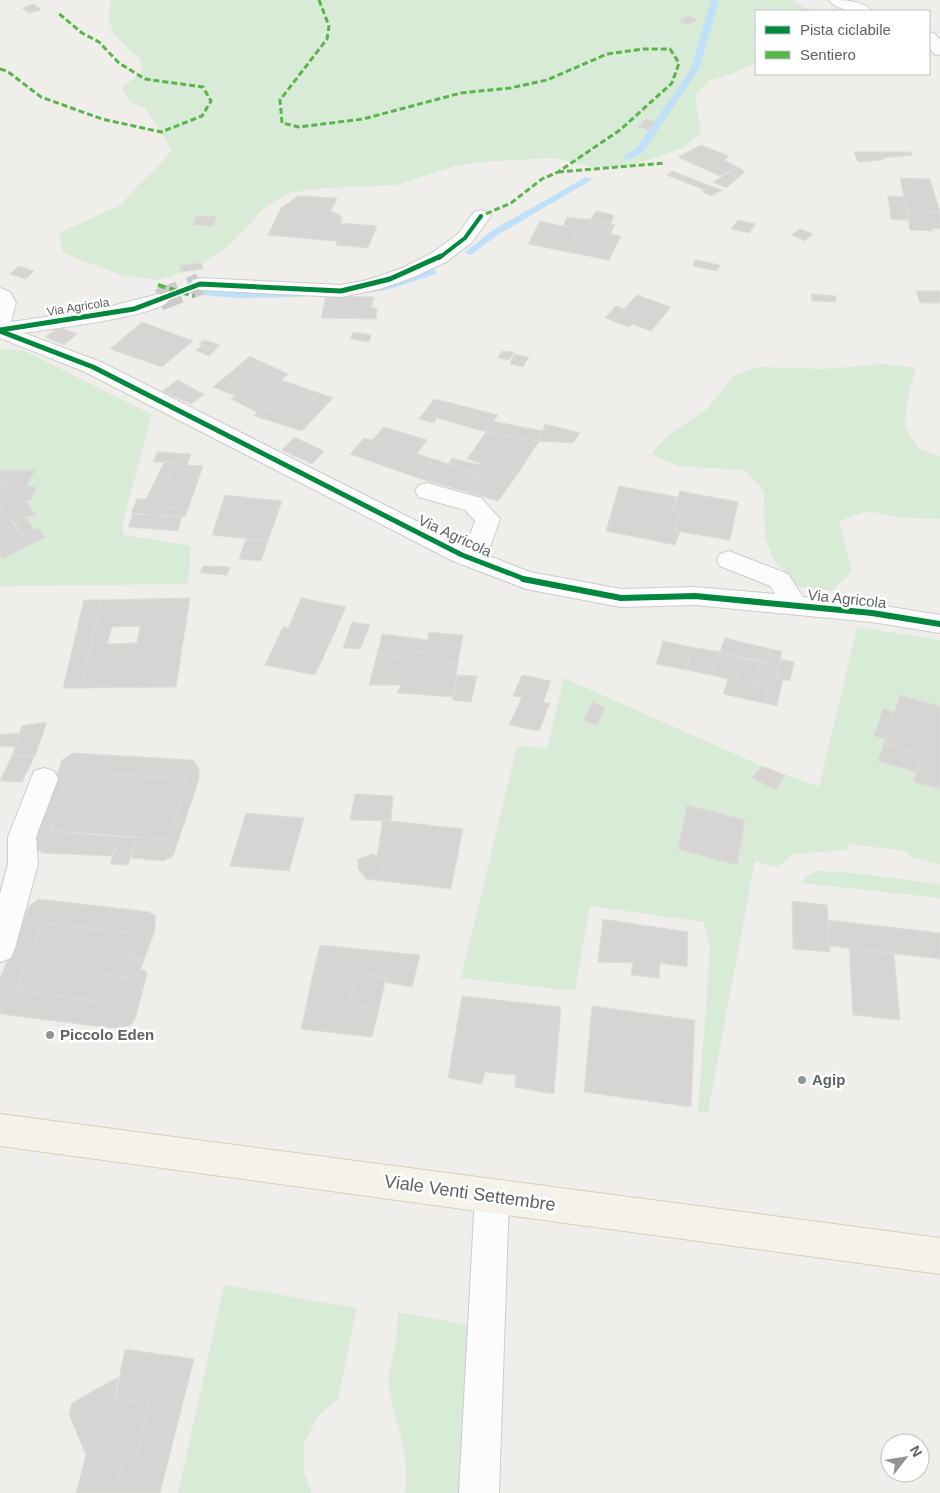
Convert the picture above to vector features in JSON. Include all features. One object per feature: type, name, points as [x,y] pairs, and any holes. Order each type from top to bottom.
[{"type":"main road","name":"Viale Venti Settembre","points":[[0,1130],[940,1256]]},
{"type":"street","points":[[838,0],[862,10]]},
{"type":"street","points":[[930,38],[940,50]]},
{"type":"street","points":[[200,284],[341,291],[360,289],[420,268],[464,239],[481,216]]},
{"type":"street","points":[[0,294],[6,303],[0,325]]},
{"type":"street","name":"Via Agricola","points":[[0,330],[104,315],[134,309],[159,300]]},
{"type":"street","name":"Via Agricola","points":[[0,330],[93,367],[374,512],[473,559],[526,580],[621,598],[695,596],[872,613],[940,624]]},
{"type":"street","name":"Via Agricola","points":[[426,491],[473,504],[488,519],[473,559]]},
{"type":"street","name":"Via Agricola","points":[[729,560],[779,580],[796,606]]},
{"type":"street","points":[[0,948],[23,864],[22,837],[44,779]]},
{"type":"street","points":[[480,1493],[492,1196]]},
{"type":"green space","points":[[111,0],[792,0],[809,10],[755,10],[755,63],[734,73],[708,81],[695,96],[701,133],[683,148],[627,167],[591,167],[554,158],[494,161],[458,165],[397,185],[323,188],[288,193],[263,209],[225,249],[196,268],[159,280],[121,275],[63,253],[59,233],[121,205],[172,150],[145,108],[130,102],[122,87],[143,72],[139,58],[113,32],[108,17]]},
{"type":"green space","points":[[0,349],[23,350],[152,415],[122,526],[124,535],[191,546],[188,584],[0,586]]},
{"type":"green space","points":[[883,364],[916,368],[906,406],[905,427],[918,448],[940,457],[940,519],[903,518],[867,511],[839,521],[852,572],[831,591],[795,586],[775,562],[765,538],[764,492],[745,470],[678,466],[651,454],[666,437],[707,409],[733,376],[759,367],[824,369]]},
{"type":"green space","points":[[857,627],[940,640],[940,865],[911,857],[907,851],[849,844],[846,850],[794,854],[777,867],[755,861],[708,1112],[698,1112],[710,949],[704,922],[590,906],[575,991],[461,978],[517,746],[547,748],[564,678],[762,766],[819,787]]},
{"type":"green space","points":[[818,871],[854,873],[931,883],[940,885],[940,898],[802,883],[806,876]]},
{"type":"green space","points":[[224,1285],[357,1308],[338,1399],[319,1415],[304,1443],[304,1472],[312,1493],[178,1493]]},
{"type":"green space","points":[[398,1312],[468,1325],[462,1493],[405,1493],[406,1467],[404,1453],[389,1388],[390,1371],[396,1342]]},
{"type":"building","points":[[34,4],[41,10],[29,13],[22,8]]},
{"type":"building","points":[[687,16],[697,19],[690,25],[679,22]]},
{"type":"building","points":[[646,119],[655,122],[649,130],[638,127]]},
{"type":"building","points":[[701,145],[729,156],[724,160],[738,167],[720,176],[678,157]]},
{"type":"building","points":[[854,152],[879,152],[883,160],[858,162]]},
{"type":"building","points":[[879,152],[911,152],[913,155],[883,158]]},
{"type":"building","points":[[738,167],[745,172],[726,188],[713,182]]},
{"type":"building","points":[[672,171],[708,185],[704,190],[667,175]]},
{"type":"building","points":[[900,178],[930,179],[940,212],[907,211]]},
{"type":"building","points":[[708,185],[722,190],[711,196],[702,192]]},
{"type":"building","points":[[298,196],[337,198],[331,211],[341,216],[342,219],[334,241],[268,235],[281,208]]},
{"type":"building","points":[[888,196],[904,197],[908,220],[891,219]]},
{"type":"building","points":[[596,211],[614,215],[611,224],[590,220]]},
{"type":"building","points":[[907,211],[940,212],[940,229],[931,228],[934,231],[910,230]]},
{"type":"building","points":[[196,216],[217,216],[213,226],[193,225]]},
{"type":"building","points":[[567,217],[592,220],[582,238],[573,237],[576,229],[563,227]]},
{"type":"building","points":[[592,220],[615,225],[610,234],[621,236],[609,260],[528,244],[540,221],[576,229],[573,237],[582,238]]},
{"type":"building","points":[[738,220],[756,224],[749,233],[731,229]]},
{"type":"building","points":[[341,223],[377,226],[368,248],[336,245],[337,241],[334,241]]},
{"type":"building","points":[[800,229],[813,234],[805,241],[792,235]]},
{"type":"building","points":[[695,260],[720,265],[717,271],[693,266]]},
{"type":"building","points":[[201,263],[203,269],[180,272],[181,265]]},
{"type":"building","points":[[18,266],[34,271],[26,279],[10,274]]},
{"type":"building","points":[[916,291],[940,291],[940,303],[920,303]]},
{"type":"building","points":[[811,294],[836,296],[836,302],[812,301]]},
{"type":"building","points":[[637,295],[671,307],[651,331],[632,324],[629,327],[605,318],[616,306],[624,309]]},
{"type":"building","points":[[326,296],[374,297],[371,308],[377,308],[376,319],[321,318]]},
{"type":"building","points":[[142,322],[193,341],[162,367],[110,349]]},
{"type":"building","points":[[59,327],[77,334],[64,345],[45,337]]},
{"type":"building","points":[[353,332],[371,335],[369,342],[350,339]]},
{"type":"building","points":[[204,340],[220,345],[214,351],[199,344]]},
{"type":"building","points":[[202,346],[214,351],[209,356],[195,350]]},
{"type":"building","points":[[502,351],[514,352],[509,360],[498,358]]},
{"type":"building","points":[[514,354],[529,357],[523,367],[510,364]]},
{"type":"building","points":[[250,356],[262,362],[229,386],[263,400],[259,406],[296,419],[319,393],[333,398],[302,431],[254,416],[257,412],[231,399],[235,396],[213,387]]},
{"type":"building","points":[[262,362],[288,374],[281,380],[319,393],[296,419],[259,406],[263,400],[229,386]]},
{"type":"building","points":[[178,380],[205,394],[191,404],[162,391]]},
{"type":"building","points":[[434,399],[447,402],[434,423],[419,419]]},
{"type":"building","points":[[447,402],[498,415],[486,432],[437,418]]},
{"type":"building","points":[[493,421],[542,431],[539,441],[486,432]]},
{"type":"building","points":[[545,424],[580,433],[573,443],[539,441]]},
{"type":"building","points":[[384,427],[427,440],[417,454],[434,459],[418,478],[350,454],[364,438],[372,440]]},
{"type":"building","points":[[486,432],[539,441],[517,475],[467,459]]},
{"type":"building","points":[[294,437],[324,451],[312,464],[282,450]]},
{"type":"building","points":[[157,452],[191,454],[187,465],[203,466],[188,509],[169,508],[165,516],[131,513],[137,499],[146,499],[148,495],[160,497],[175,463],[153,462]]},
{"type":"building","points":[[452,458],[479,465],[481,463],[495,468],[490,478],[448,464]]},
{"type":"building","points":[[434,459],[478,474],[467,492],[418,478]]},
{"type":"building","points":[[164,462],[175,463],[160,497],[148,495]]},
{"type":"building","points":[[495,468],[517,475],[498,501],[467,492],[478,474],[490,478]]},
{"type":"building","points":[[0,470],[35,470],[26,487],[0,485]]},
{"type":"building","points":[[0,485],[36,487],[31,500],[25,500],[36,515],[25,517],[15,524],[3,511],[0,511]]},
{"type":"building","points":[[619,486],[677,497],[673,511],[680,512],[675,531],[680,531],[675,545],[606,531]]},
{"type":"building","points":[[680,491],[738,502],[730,540],[675,531],[680,512],[673,511]]},
{"type":"building","points":[[225,495],[282,501],[268,541],[212,535]]},
{"type":"building","points":[[169,508],[188,509],[185,517],[165,516]]},
{"type":"building","points":[[0,511],[3,511],[22,535],[14,539],[22,549],[3,559],[0,555]]},
{"type":"building","points":[[133,514],[182,516],[178,531],[128,527]]},
{"type":"building","points":[[25,517],[34,529],[22,535],[15,524]]},
{"type":"building","points":[[37,528],[45,537],[22,549],[14,539]]},
{"type":"building","points":[[246,539],[268,541],[261,561],[239,559]]},
{"type":"building","points":[[203,566],[230,567],[227,575],[200,573]]},
{"type":"building","points":[[190,598],[176,687],[81,688],[101,600]],"holes":[[[140,626],[137,643],[107,644],[112,627]]]},
{"type":"building","points":[[301,598],[346,607],[332,638],[288,629]]},
{"type":"building","points":[[84,600],[101,600],[81,688],[63,688]]},
{"type":"building","points":[[352,622],[370,625],[360,649],[343,648]]},
{"type":"building","points":[[283,627],[332,638],[315,675],[265,665]]},
{"type":"building","points":[[428,632],[463,635],[458,663],[432,661],[433,653],[405,651],[404,658],[377,655],[382,634],[428,640]]},
{"type":"building","points":[[725,638],[771,649],[767,663],[720,652]]},
{"type":"building","points":[[663,641],[691,647],[687,670],[656,664]]},
{"type":"building","points":[[691,647],[720,652],[711,675],[687,670]]},
{"type":"building","points":[[771,649],[782,651],[776,678],[783,679],[777,706],[764,703],[769,689],[755,686],[760,662],[767,663]]},
{"type":"building","points":[[405,651],[433,653],[432,661],[458,663],[453,697],[397,693],[401,685],[369,685],[377,655],[404,658]]},
{"type":"building","points":[[720,652],[742,658],[735,681],[711,675]]},
{"type":"building","points":[[742,658],[760,662],[755,686],[735,681]]},
{"type":"building","points":[[780,659],[794,662],[790,681],[776,678]]},
{"type":"building","points":[[457,675],[477,676],[471,702],[453,700]]},
{"type":"building","points":[[522,675],[551,681],[543,703],[550,703],[539,731],[509,725],[522,697],[513,696]]},
{"type":"building","points":[[728,679],[769,689],[764,703],[723,694]]},
{"type":"building","points":[[900,695],[940,706],[940,789],[914,782],[921,755],[884,743]]},
{"type":"building","points":[[592,702],[605,707],[597,725],[584,720]]},
{"type":"building","points":[[883,709],[894,712],[886,739],[874,736]]},
{"type":"building","points":[[47,722],[35,756],[12,756],[22,726]]},
{"type":"building","points":[[20,733],[15,747],[0,746],[0,735]]},
{"type":"building","points":[[884,743],[921,755],[916,772],[878,761]]},
{"type":"building","points":[[73,753],[191,760],[195,762],[199,770],[199,780],[173,856],[163,861],[131,858],[136,837],[170,839],[186,779],[69,772],[50,831],[120,837],[112,856],[42,853],[36,848],[35,841],[62,760]]},
{"type":"building","points":[[12,756],[35,756],[22,782],[0,781]]},
{"type":"building","points":[[762,766],[785,775],[776,790],[752,778]]},
{"type":"building","points":[[69,772],[186,779],[170,839],[50,831]]},
{"type":"building","points":[[355,794],[393,796],[391,821],[350,820]]},
{"type":"building","points":[[687,805],[745,820],[737,865],[678,849]]},
{"type":"building","points":[[246,813],[304,818],[289,871],[230,866]]},
{"type":"building","points":[[383,820],[463,829],[451,889],[373,880],[384,868],[377,856]]},
{"type":"building","points":[[120,837],[136,837],[128,865],[110,864]]},
{"type":"building","points":[[372,854],[377,856],[384,868],[373,880],[366,879],[358,869],[358,859]]},
{"type":"building","points":[[39,899],[149,912],[156,916],[154,933],[144,960],[132,959],[141,934],[42,923],[16,990],[116,1004],[128,978],[137,979],[141,969],[146,971],[147,975],[135,1019],[131,1025],[123,1028],[111,1028],[0,1014],[0,978],[29,906]]},
{"type":"building","points":[[792,901],[827,905],[830,952],[793,949]]},
{"type":"building","points":[[603,919],[688,932],[687,967],[660,963],[659,978],[631,975],[633,963],[598,962]]},
{"type":"building","points":[[829,920],[940,933],[940,959],[829,946]]},
{"type":"building","points":[[42,923],[141,934],[132,959],[108,954],[99,973],[128,978],[116,1004],[16,990]]},
{"type":"building","points":[[320,945],[420,955],[412,987],[385,982],[384,977],[314,969]]},
{"type":"building","points":[[849,948],[894,954],[900,1020],[853,1015]]},
{"type":"building","points":[[108,954],[144,960],[137,979],[99,973]]},
{"type":"building","points":[[314,969],[356,973],[349,1005],[379,1009],[372,1037],[301,1029]]},
{"type":"building","points":[[356,973],[384,977],[385,982],[379,1009],[349,1005]]},
{"type":"building","points":[[462,996],[561,1007],[554,1094],[515,1087],[516,1075],[485,1072],[482,1084],[448,1078]]},
{"type":"building","points":[[592,1006],[695,1020],[691,1107],[584,1092]]},
{"type":"building","points":[[125,1349],[194,1359],[160,1493],[115,1493],[124,1458],[135,1462],[149,1403],[115,1399]]},
{"type":"building","points":[[118,1377],[115,1399],[149,1403],[135,1462],[124,1458],[115,1493],[76,1493],[86,1455],[69,1414],[72,1403]]},
{"type":"waterway","points":[[628,157],[639,151],[695,69],[715,0]]},
{"type":"waterway","points":[[469,252],[496,232],[589,179]]},
{"type":"waterway","points":[[370,290],[390,286],[433,272]]},
{"type":"waterway","points":[[193,292],[239,295],[301,294]]},
{"type":"tunnel","points":[[159,300],[200,284]]},
{"type":"marked path","points":[[319,0],[329,26],[327,39],[280,100],[282,123],[299,127],[363,119],[461,93],[510,88],[547,80],[607,54],[643,49],[670,49],[679,63],[672,83],[620,130],[558,172],[542,179],[511,203],[481,216]]},
{"type":"marked path","points":[[0,69],[7,71],[41,97],[102,119],[161,132],[202,116],[211,101],[203,87],[145,79],[119,63],[99,42],[82,33],[57,12]]},
{"type":"marked path","points":[[558,172],[665,163]]},
{"type":"marked path","points":[[158,285],[194,296]]},
{"type":"cycle path","points":[[0,330],[134,309],[200,284],[341,291],[372,285],[407,273],[439,257],[465,238],[481,216]]},
{"type":"cycle path","points":[[0,331],[93,367],[462,555],[526,580],[621,598],[695,596],[872,613],[940,624]]},
{"type":"place","name":"Piccolo Eden","points":[[50,1035]]},
{"type":"place","name":"Agip","points":[[802,1080]]}]
